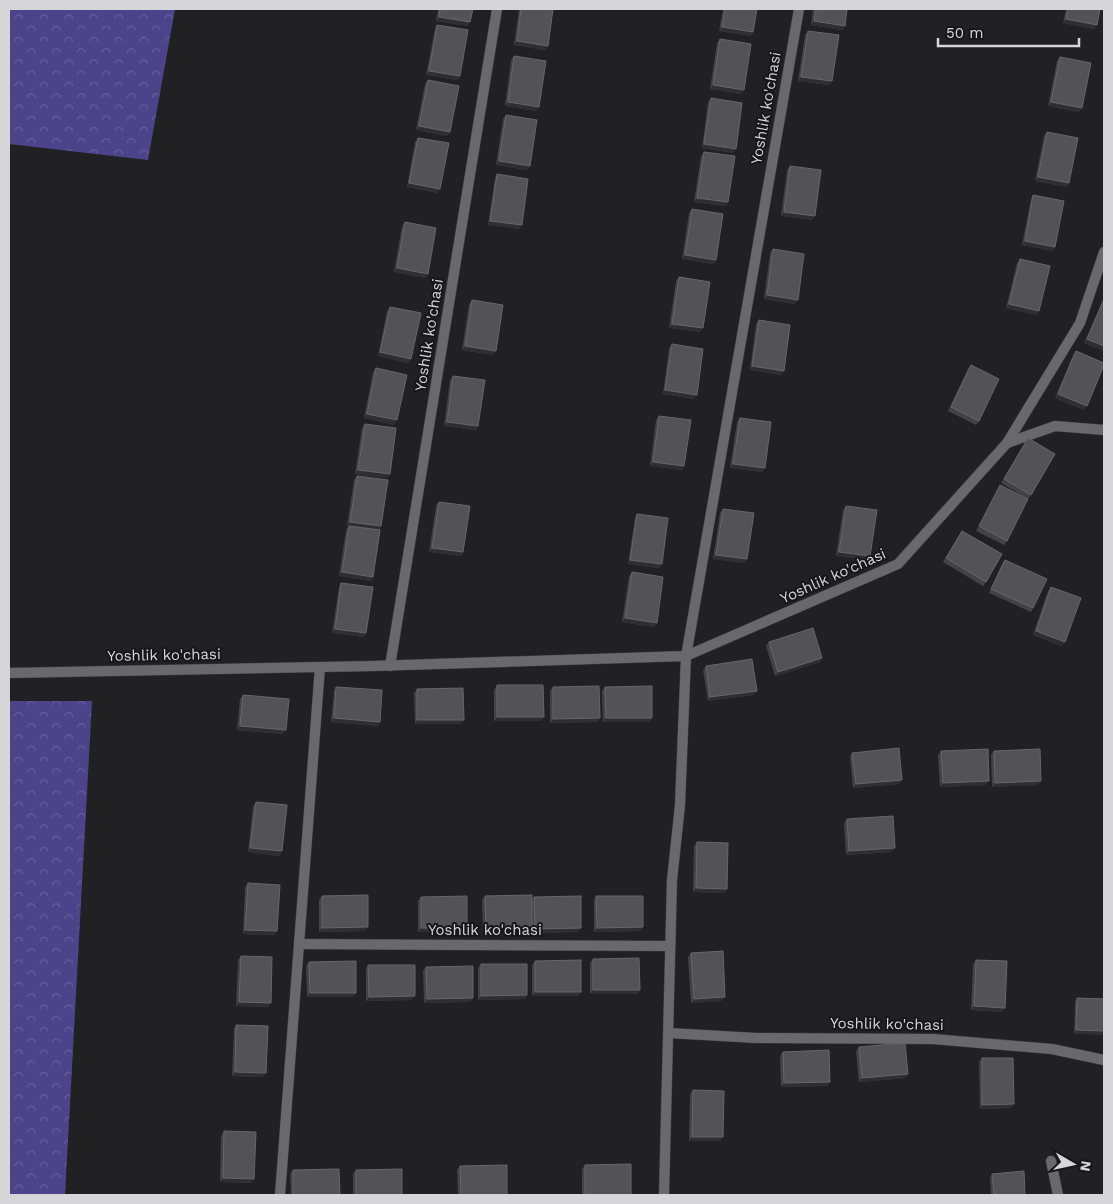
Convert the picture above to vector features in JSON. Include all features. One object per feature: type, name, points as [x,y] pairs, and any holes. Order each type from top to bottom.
[{"type":"street","name":"Yoshlik ko'chasi","points":[[390,666],[497,9]]},
{"type":"street","name":"Yoshlik ko'chasi","points":[[664,1195],[672,880],[680,805],[686,656],[799,9]]},
{"type":"street","name":"Yoshlik ko'chasi","points":[[9,673],[390,666],[686,656],[898,564],[1007,443],[1080,323],[1104,252]]},
{"type":"street","name":"Yoshlik ko'chasi","points":[[1007,443],[1055,426],[1104,430]]},
{"type":"street","points":[[280,1195],[320,667]]},
{"type":"street","name":"Yoshlik ko'chasi","points":[[299,944],[670,946]]},
{"type":"street","name":"Yoshlik ko'chasi","points":[[669,1033],[756,1038],[933,1039],[1052,1049],[1104,1060]]},
{"type":"street","points":[[1051,1161],[1058,1195]]},
{"type":"green space","points":[[9,9],[175,9],[148,160],[9,144]]},
{"type":"green space","points":[[9,701],[92,701],[65,1195],[9,1195]]},
{"type":"building","points":[[440,9],[473,9],[470,22],[439,17]]},
{"type":"building","points":[[521,9],[553,9],[548,46],[517,41]]},
{"type":"building","points":[[725,9],[757,9],[753,32],[722,27]]},
{"type":"building","points":[[816,9],[847,9],[845,26],[814,21]]},
{"type":"building","points":[[1068,9],[1100,9],[1097,25],[1066,19]]},
{"type":"building","points":[[437,25],[468,30],[460,76],[429,71]]},
{"type":"building","points":[[808,31],[839,35],[832,81],[801,77]]},
{"type":"building","points":[[720,39],[751,44],[744,90],[713,85]]},
{"type":"building","points":[[514,56],[546,61],[539,107],[508,102]]},
{"type":"building","points":[[1060,57],[1091,63],[1082,108],[1051,102]]},
{"type":"building","points":[[428,80],[459,86],[450,132],[419,126]]},
{"type":"building","points":[[711,98],[742,103],[736,149],[704,144]]},
{"type":"building","points":[[506,115],[537,120],[530,166],[499,161]]},
{"type":"building","points":[[1047,132],[1078,138],[1069,183],[1038,177]]},
{"type":"building","points":[[418,138],[449,143],[440,189],[409,183]]},
{"type":"building","points":[[704,152],[735,156],[728,202],[697,198]]},
{"type":"building","points":[[790,166],[821,170],[815,216],[784,212]]},
{"type":"building","points":[[497,174],[528,179],[522,225],[490,221]]},
{"type":"building","points":[[1033,195],[1064,201],[1055,247],[1025,241]]},
{"type":"building","points":[[692,209],[723,214],[716,260],[685,255]]},
{"type":"building","points":[[405,222],[436,228],[428,274],[397,268]]},
{"type":"building","points":[[773,249],[804,254],[798,300],[767,295]]},
{"type":"building","points":[[1020,259],[1050,266],[1039,311],[1009,304]]},
{"type":"building","points":[[679,277],[710,282],[703,328],[672,324]]},
{"type":"building","points":[[1104,299],[1104,346],[1087,339]]},
{"type":"building","points":[[472,300],[503,305],[496,351],[465,346]]},
{"type":"building","points":[[390,307],[421,313],[411,359],[380,352]]},
{"type":"building","points":[[759,320],[790,325],[784,371],[752,366]]},
{"type":"building","points":[[672,344],[703,349],[697,395],[665,390]]},
{"type":"building","points":[[1076,351],[1104,363],[1087,406],[1058,394]]},
{"type":"building","points":[[971,365],[999,379],[979,421],[951,407]]},
{"type":"building","points":[[376,368],[407,375],[397,420],[367,414]]},
{"type":"building","points":[[453,376],[485,380],[478,426],[447,422]]},
{"type":"building","points":[[659,416],[691,420],[684,466],[653,462]]},
{"type":"building","points":[[740,418],[771,422],[765,468],[733,464]]},
{"type":"building","points":[[365,424],[396,428],[390,474],[358,470]]},
{"type":"building","points":[[1028,438],[1055,454],[1031,495],[1004,479]]},
{"type":"building","points":[[357,476],[388,480],[381,526],[350,522]]},
{"type":"building","points":[[1000,485],[1028,499],[1007,541],[979,526]]},
{"type":"building","points":[[439,502],[470,506],[463,552],[432,548]]},
{"type":"building","points":[[846,506],[877,510],[870,556],[839,552]]},
{"type":"building","points":[[723,509],[754,513],[747,559],[716,555]]},
{"type":"building","points":[[637,514],[668,518],[662,564],[630,560]]},
{"type":"building","points":[[349,526],[380,530],[373,577],[342,572]]},
{"type":"building","points":[[962,531],[1002,554],[986,582],[946,558]]},
{"type":"building","points":[[1005,560],[1047,579],[1033,608],[991,589]]},
{"type":"building","points":[[632,572],[663,577],[657,623],[625,618]]},
{"type":"building","points":[[341,583],[373,587],[366,633],[335,629]]},
{"type":"building","points":[[1051,587],[1081,598],[1065,642],[1036,631]]},
{"type":"building","points":[[813,628],[822,658],[778,672],[769,642]]},
{"type":"building","points":[[752,659],[757,691],[710,697],[706,666]]},
{"type":"building","points":[[497,685],[543,685],[544,717],[497,717]]},
{"type":"building","points":[[599,686],[600,718],[553,719],[553,687]]},
{"type":"building","points":[[652,686],[652,718],[606,718],[605,687]]},
{"type":"building","points":[[336,687],[382,690],[380,722],[334,718]]},
{"type":"building","points":[[463,688],[464,720],[417,720],[417,689]]},
{"type":"building","points":[[243,695],[289,699],[286,730],[240,726]]},
{"type":"building","points":[[899,748],[902,780],[856,784],[852,753]]},
{"type":"building","points":[[988,749],[989,781],[943,783],[941,751]]},
{"type":"building","points":[[1040,749],[1041,781],[995,783],[994,751]]},
{"type":"building","points":[[256,802],[287,805],[282,851],[250,848]]},
{"type":"building","points":[[893,816],[895,848],[849,851],[847,819]]},
{"type":"building","points":[[697,842],[728,843],[727,889],[696,888]]},
{"type":"building","points":[[248,883],[280,885],[277,931],[245,930]]},
{"type":"building","points":[[368,895],[368,927],[322,928],[322,896]]},
{"type":"building","points":[[532,895],[532,927],[486,927],[485,896]]},
{"type":"building","points":[[467,896],[467,928],[421,928],[421,897]]},
{"type":"building","points":[[581,896],[581,928],[535,929],[534,897]]},
{"type":"building","points":[[596,896],[643,896],[643,927],[597,928]]},
{"type":"building","points":[[723,951],[725,997],[694,999],[691,953]]},
{"type":"building","points":[[241,956],[272,957],[271,1003],[239,1002]]},
{"type":"building","points":[[639,958],[640,990],[593,990],[593,959]]},
{"type":"building","points":[[581,960],[581,992],[535,992],[535,961]]},
{"type":"building","points":[[976,960],[1007,961],[1005,1008],[974,1006]]},
{"type":"building","points":[[356,961],[356,993],[310,993],[309,962]]},
{"type":"building","points":[[481,964],[527,964],[527,995],[481,996]]},
{"type":"building","points":[[368,965],[415,965],[415,996],[369,997]]},
{"type":"building","points":[[473,966],[473,998],[427,999],[426,967]]},
{"type":"building","points":[[1077,998],[1104,999],[1104,1031],[1076,1030]]},
{"type":"building","points":[[236,1025],[268,1026],[266,1073],[235,1072]]},
{"type":"building","points":[[905,1043],[908,1074],[862,1078],[859,1047]]},
{"type":"building","points":[[829,1050],[830,1082],[784,1083],[783,1052]]},
{"type":"building","points":[[982,1058],[1013,1058],[1014,1104],[982,1105]]},
{"type":"building","points":[[693,1090],[724,1091],[723,1137],[692,1137]]},
{"type":"building","points":[[224,1131],[256,1132],[254,1179],[223,1178]]},
{"type":"building","points":[[631,1164],[631,1195],[585,1195],[585,1165]]},
{"type":"building","points":[[507,1165],[507,1195],[461,1195],[460,1166]]},
{"type":"building","points":[[339,1169],[340,1195],[293,1195],[293,1170]]},
{"type":"building","points":[[402,1169],[402,1195],[356,1195],[356,1170]]},
{"type":"building","points":[[1024,1171],[1025,1195],[994,1195],[992,1174]]}]
